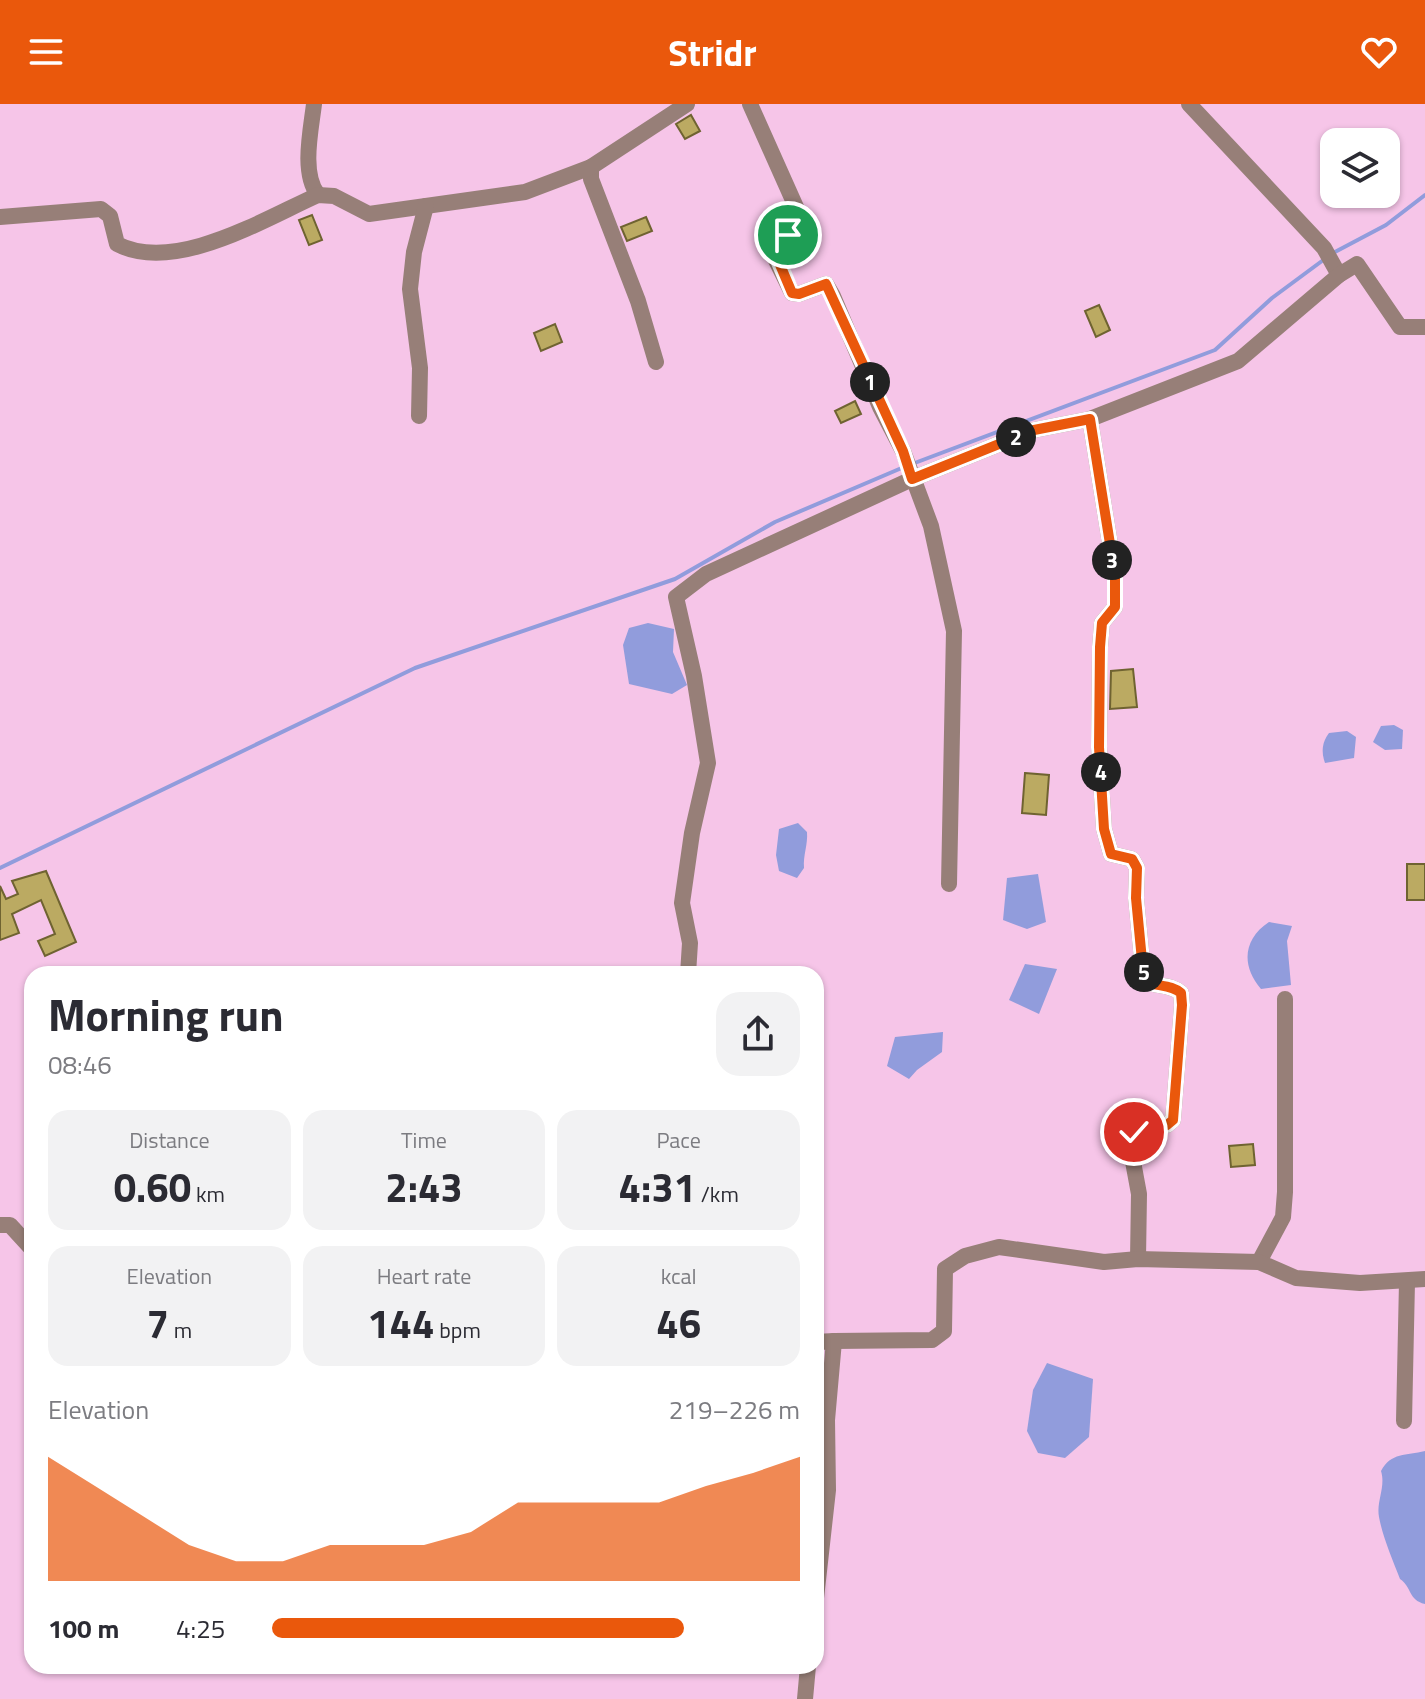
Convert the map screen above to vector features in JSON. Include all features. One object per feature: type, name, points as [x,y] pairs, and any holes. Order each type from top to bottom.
[{"type":"street","points":[[314,104],[309,167],[311,187],[318,195]]},
{"type":"street","points":[[0,217],[101,209],[110,216],[117,244],[133,252],[197,249],[318,195],[334,196],[369,214],[525,192],[591,167],[687,104]]},
{"type":"street","points":[[750,104],[800,216],[797,234],[770,241],[771,250],[792,293],[799,294],[826,284],[910,471],[931,526],[954,631],[949,884]]},
{"type":"street","points":[[1189,104],[1324,248],[1339,275]]},
{"type":"street","points":[[591,167],[591,179],[638,301],[656,362]]},
{"type":"street","points":[[419,416],[420,368],[410,289],[414,252],[426,206]]},
{"type":"street","points":[[689,966],[690,943],[682,903],[692,833],[708,763],[694,676],[676,597],[706,574],[910,471],[1034,430],[1090,419],[1238,361],[1339,275],[1357,264],[1400,327],[1425,327]]},
{"type":"street","points":[[1090,419],[1115,575],[1115,607],[1102,623],[1100,647],[1099,747],[1104,829],[1111,854],[1132,859],[1137,868],[1136,898],[1144,981],[1153,986],[1175,987],[1181,993],[1182,1005],[1173,1120],[1167,1125],[1134,1132],[1129,1140],[1139,1194],[1138,1259]]},
{"type":"street","points":[[1259,1262],[1283,1217],[1285,999]]},
{"type":"street","points":[[0,1225],[10,1225],[24,1240]]},
{"type":"street","points":[[824,1342],[932,1340],[944,1331],[945,1269],[965,1256],[999,1247],[1104,1262],[1138,1259],[1259,1262],[1296,1278],[1360,1283],[1425,1279]]},
{"type":"street","points":[[1404,1421],[1407,1282]]},
{"type":"street","points":[[824,1526],[828,1490],[827,1420],[834,1341]]},
{"type":"street","points":[[805,1699],[807,1674]]},
{"type":"water","points":[[648,623],[674,629],[673,652],[687,685],[672,694],[629,684],[623,645],[629,628]]},
{"type":"water","points":[[1394,725],[1403,730],[1402,749],[1385,750],[1373,742],[1381,726]]},
{"type":"water","points":[[1347,731],[1356,737],[1354,758],[1325,763],[1323,747],[1329,733]]},
{"type":"water","points":[[798,823],[807,832],[807,837],[804,868],[797,878],[779,871],[776,855],[779,829]]},
{"type":"water","points":[[1038,874],[1046,922],[1027,929],[1003,920],[1007,878]]},
{"type":"water","points":[[1269,922],[1292,926],[1287,941],[1291,985],[1261,989],[1250,971],[1248,953],[1254,936]]},
{"type":"water","points":[[1025,964],[1057,969],[1039,1014],[1009,1000]]},
{"type":"water","points":[[943,1032],[942,1052],[909,1079],[887,1066],[895,1037]]},
{"type":"water","points":[[1047,1363],[1093,1379],[1089,1437],[1065,1458],[1038,1453],[1027,1431],[1033,1390]]},
{"type":"water","points":[[1425,1451],[1425,1604],[1416,1600],[1400,1579],[1378,1511],[1381,1471],[1385,1465],[1400,1456]]},
{"type":"building","points":[[691,115],[700,131],[685,139],[676,124]]},
{"type":"building","points":[[312,215],[322,240],[309,245],[299,220]]},
{"type":"building","points":[[646,217],[652,231],[627,241],[621,227]]},
{"type":"building","points":[[1099,305],[1110,330],[1096,337],[1085,311]]},
{"type":"building","points":[[555,324],[562,342],[541,351],[534,333]]},
{"type":"building","points":[[855,401],[861,414],[841,423],[835,411]]},
{"type":"building","points":[[1133,669],[1137,707],[1110,709],[1111,671]]},
{"type":"building","points":[[1025,773],[1049,775],[1046,815],[1022,813]]},
{"type":"building","points":[[1407,864],[1425,864],[1425,900],[1407,900]]},
{"type":"building","points":[[46,871],[76,942],[45,956],[38,941],[55,934],[41,900],[12,914],[19,933],[0,940],[0,886],[6,899],[18,894],[12,881]]},
{"type":"building","points":[[1253,1144],[1255,1165],[1231,1167],[1229,1146]]},
{"type":"waterway","points":[[1333,253],[1386,225],[1425,195]]},
{"type":"waterway","points":[[912,464],[1215,350],[1272,298],[1326,258]]},
{"type":"waterway","points":[[0,868],[415,668],[675,579],[775,522],[904,467]]},
{"type":"route","points":[[788,235],[770,241],[771,250],[792,293],[799,294],[826,284],[880,407],[903,451],[912,479],[1034,430],[1090,419],[1115,575],[1115,607],[1102,623],[1100,647],[1099,747],[1104,829],[1111,854],[1132,859],[1137,868],[1136,898],[1144,981],[1153,986],[1175,987],[1181,993],[1182,1005],[1173,1120],[1167,1125],[1134,1132]]}]
